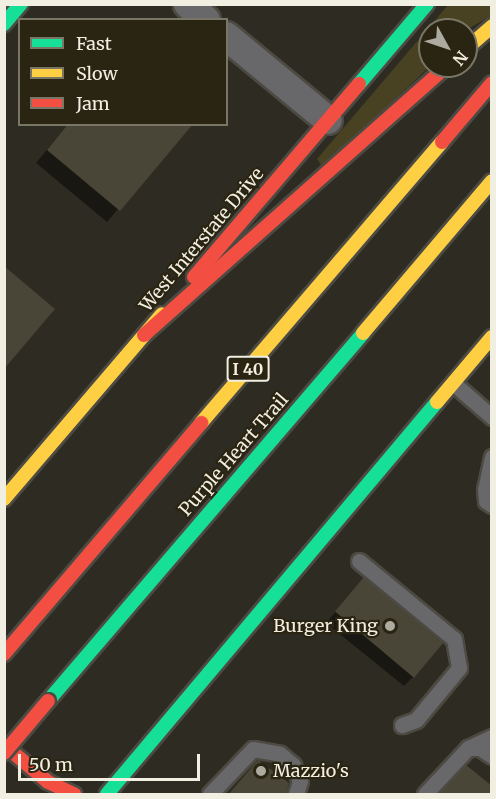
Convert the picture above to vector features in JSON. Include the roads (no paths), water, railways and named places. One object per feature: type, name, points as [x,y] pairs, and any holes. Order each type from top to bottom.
[{"type":"main road","points":[[4,24],[21,4]]},
{"type":"main road","name":"West Interstate Drive","points":[[4,500],[427,4]]},
{"type":"main road","points":[[478,38],[492,26]]},
{"type":"main road","points":[[144,335],[433,78]]},
{"type":"main road","name":"I 40","points":[[4,654],[492,83]]},
{"type":"main road","name":"Purple Heart Trail","points":[[4,753],[492,181]]},
{"type":"main road","points":[[107,795],[490,341]]},
{"type":"main road","points":[[4,745],[48,782],[74,795]]},
{"type":"street","points":[[188,4],[204,18]]},
{"type":"street","points":[[228,38],[328,120]]},
{"type":"lane","points":[[453,383],[492,417]]},
{"type":"lane","points":[[492,457],[485,489],[486,501],[492,505]]},
{"type":"lane","points":[[359,561],[454,639],[459,668],[416,720],[402,725]]},
{"type":"lane","points":[[425,795],[468,748],[492,737]]},
{"type":"lane","points":[[468,748],[480,748],[492,756]]},
{"type":"lane","points":[[210,795],[243,757],[260,749],[280,754],[293,765],[300,781],[296,795]]},
{"type":"place","name":"Burger King","points":[[390,626]]},
{"type":"place","name":"Mazzio's","points":[[261,771]]}]
